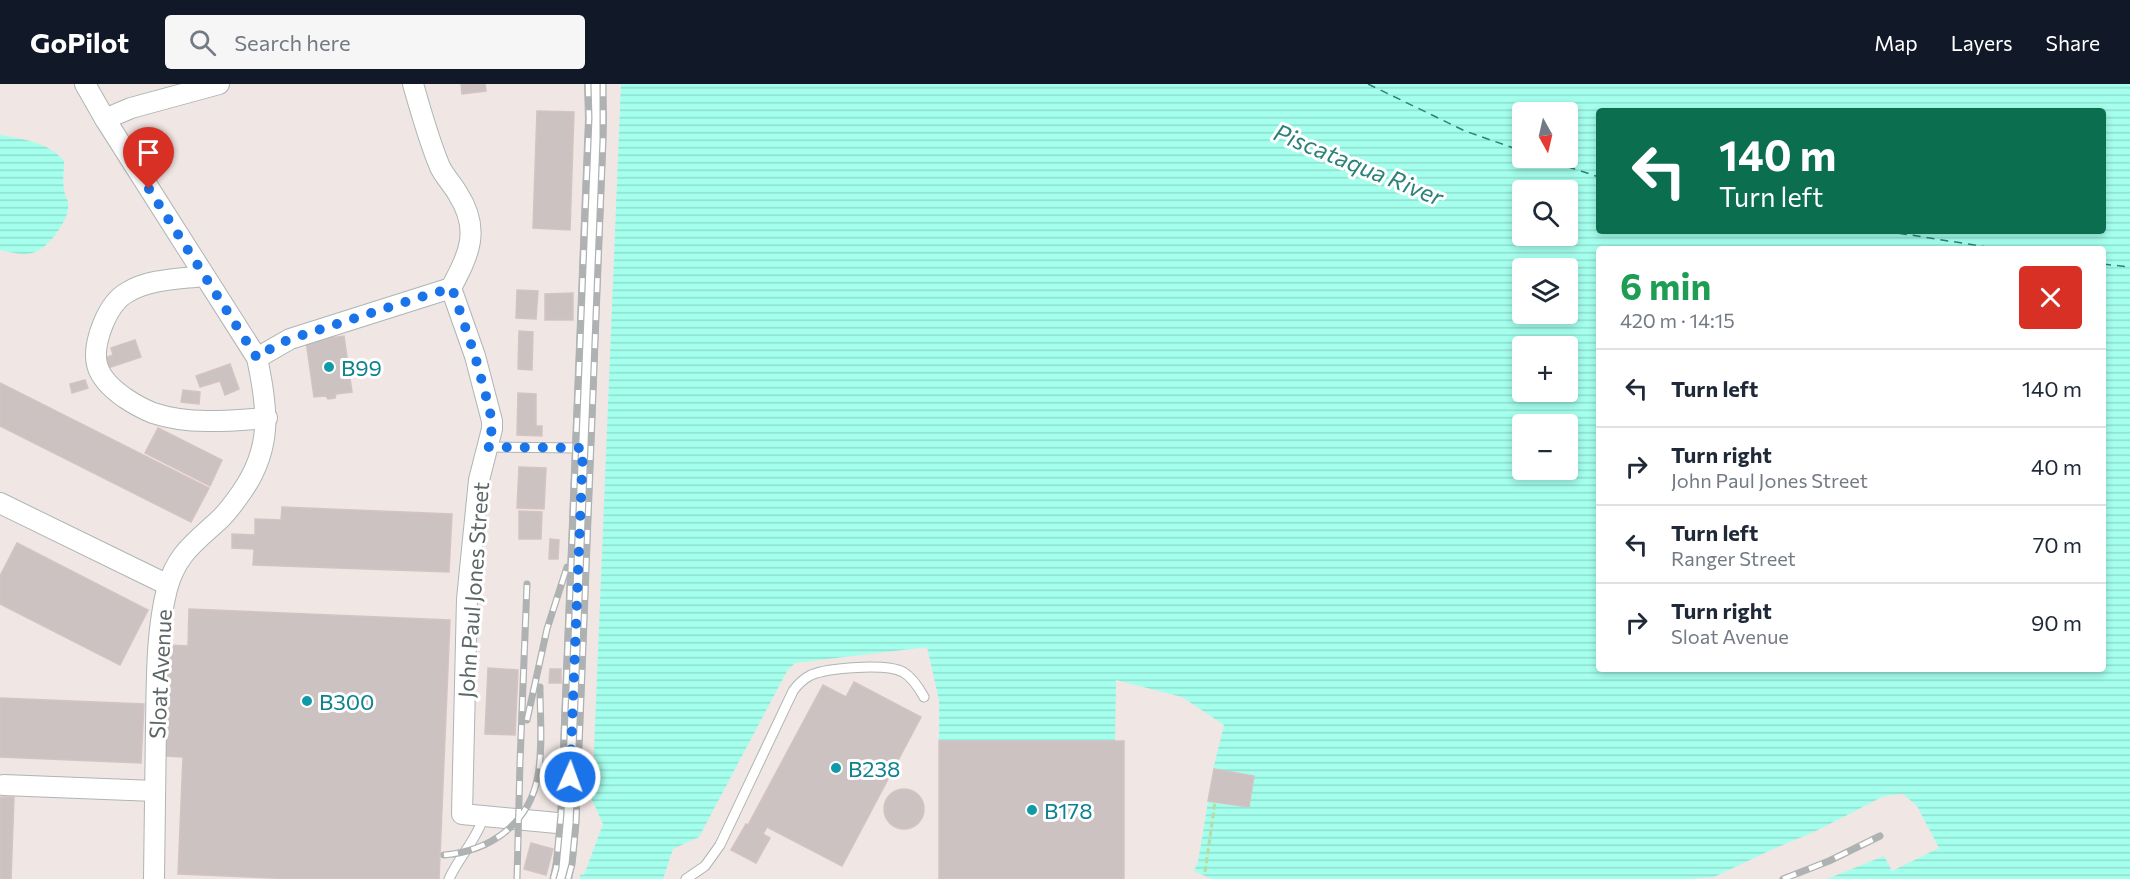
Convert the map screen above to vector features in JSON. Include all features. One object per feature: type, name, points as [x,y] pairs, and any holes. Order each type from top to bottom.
[{"type":"street","name":"Sloat Avenue","points":[[86,84],[203,276],[257,358],[265,393],[267,418],[263,447],[255,468],[244,488],[220,520],[187,548],[168,585],[159,628],[157,655],[154,879]]},
{"type":"street","points":[[105,118],[131,108],[219,84]]},
{"type":"street","points":[[257,358],[290,339],[452,288],[471,246],[471,231],[466,208],[441,169],[413,84]]},
{"type":"street","points":[[561,879],[568,824],[596,118],[595,84]]},
{"type":"street","points":[[203,276],[142,286],[122,296],[108,314],[101,330],[96,346],[98,370],[112,389],[135,405],[153,412],[193,420],[267,418]]},
{"type":"street","name":"John Paul Jones Street","points":[[452,288],[475,356],[490,411],[492,429],[479,480],[467,599],[462,814],[568,824]]},
{"type":"street","points":[[0,503],[168,585]]},
{"type":"street","points":[[3,784],[155,791]]},
{"type":"lane","points":[[487,447],[583,448]]},
{"type":"lane","points":[[686,879],[705,866],[720,845],[794,691],[802,681],[815,674],[828,671],[889,668],[904,673],[924,697]]},
{"type":"lane","points":[[449,879],[481,827],[484,816]]},
{"type":"path","points":[[1205,872],[1215,802]]},
{"type":"water","name":"Piscataqua River","points":[[621,84],[2130,84],[2130,879],[1827,879],[1884,856],[1892,871],[1939,848],[1917,806],[1903,794],[1884,796],[1816,831],[1714,877],[1689,879],[1212,879],[1194,871],[1198,862],[1214,766],[1224,725],[1182,697],[1116,680],[1115,741],[939,741],[939,700],[927,647],[795,663],[787,671],[699,837],[673,849],[663,879],[579,879],[581,874],[584,875],[603,824],[592,800]]},
{"type":"water","points":[[0,135],[43,145],[64,161],[64,186],[68,200],[66,217],[51,240],[32,253],[20,254],[0,250]]},
{"type":"building","points":[[461,84],[485,84],[486,91],[462,94]]},
{"type":"building","points":[[537,111],[574,112],[570,230],[533,228]]},
{"type":"building","points":[[517,290],[538,291],[536,319],[516,318]]},
{"type":"building","points":[[573,293],[573,320],[545,320],[545,294]]},
{"type":"building","points":[[519,331],[533,332],[532,370],[518,369]]},
{"type":"building","name":"B99","points":[[344,336],[352,392],[336,394],[335,398],[328,399],[326,396],[314,397],[306,341]]},
{"type":"building","points":[[135,340],[141,357],[108,368],[105,358],[113,355],[111,348]]},
{"type":"building","points":[[230,364],[239,389],[225,395],[220,381],[200,387],[196,376]]},
{"type":"building","points":[[85,380],[88,388],[72,393],[70,384]]},
{"type":"building","points":[[0,383],[209,488],[191,522],[0,426]]},
{"type":"building","points":[[183,390],[200,392],[199,404],[181,402]]},
{"type":"building","points":[[518,393],[536,394],[536,426],[542,426],[542,436],[517,435]]},
{"type":"building","points":[[158,428],[222,460],[210,486],[145,453]]},
{"type":"building","points":[[519,467],[546,468],[544,509],[517,508]]},
{"type":"building","points":[[282,507],[452,514],[449,572],[253,565],[254,549],[232,548],[232,534],[255,535],[255,519],[281,520]]},
{"type":"building","points":[[519,511],[542,512],[541,539],[519,539]]},
{"type":"building","points":[[550,539],[559,540],[558,559],[549,559]]},
{"type":"building","points":[[17,543],[148,610],[120,665],[0,604],[0,576]]},
{"type":"building","name":"B300","points":[[189,609],[450,620],[439,879],[296,879],[178,874],[183,757],[165,756],[170,645],[188,646]]},
{"type":"building","points":[[488,668],[518,670],[515,735],[485,734]]},
{"type":"building","points":[[550,669],[561,669],[561,683],[549,683]]},
{"type":"building","name":"B238","points":[[854,682],[921,717],[842,866],[767,827],[763,834],[770,838],[756,863],[731,850],[746,824],[748,825],[823,685],[846,697]]},
{"type":"building","points":[[0,698],[144,704],[141,763],[0,757]]},
{"type":"building","name":"B178","points":[[939,741],[1124,741],[1124,879],[939,879]]},
{"type":"building","points":[[1214,769],[1254,776],[1249,807],[1208,801]]},
{"type":"building","points":[[904,789],[912,790],[918,795],[923,801],[923,817],[918,823],[912,828],[904,829],[896,828],[890,823],[885,817],[884,809],[885,801],[890,795],[896,790]]},
{"type":"building","points":[[0,797],[14,797],[11,879],[0,879]]},
{"type":"building","points":[[531,843],[553,849],[546,875],[524,869]]},
{"type":"ferry route","points":[[1368,84],[1465,131],[1512,147]]},
{"type":"ferry route","points":[[1572,168],[1596,176]]},
{"type":"ferry route","points":[[1904,234],[1981,246]]},
{"type":"ferry route","points":[[2106,264],[2130,267]]},
{"type":"railway","points":[[553,879],[561,814],[589,118],[588,84]]},
{"type":"railway","points":[[568,879],[572,864],[576,823],[603,139],[603,84]]},
{"type":"railway","points":[[527,720],[547,629],[567,567]]},
{"type":"railway","points":[[517,879],[527,584]]},
{"type":"railway","points":[[444,855],[477,848],[492,841],[506,832],[527,807],[534,792],[540,764],[540,687]]},
{"type":"railway","points":[[1783,879],[1829,861],[1880,836]]},
{"type":"place","name":"B99","points":[[329,367]]},
{"type":"place","name":"B300","points":[[307,701]]},
{"type":"place","name":"B238","points":[[836,768]]},
{"type":"place","name":"B178","points":[[1032,810]]},
{"type":"route","points":[[149,189],[257,358],[290,339],[452,288],[475,356],[490,411],[492,429],[487,447],[583,448],[570,777]]}]
